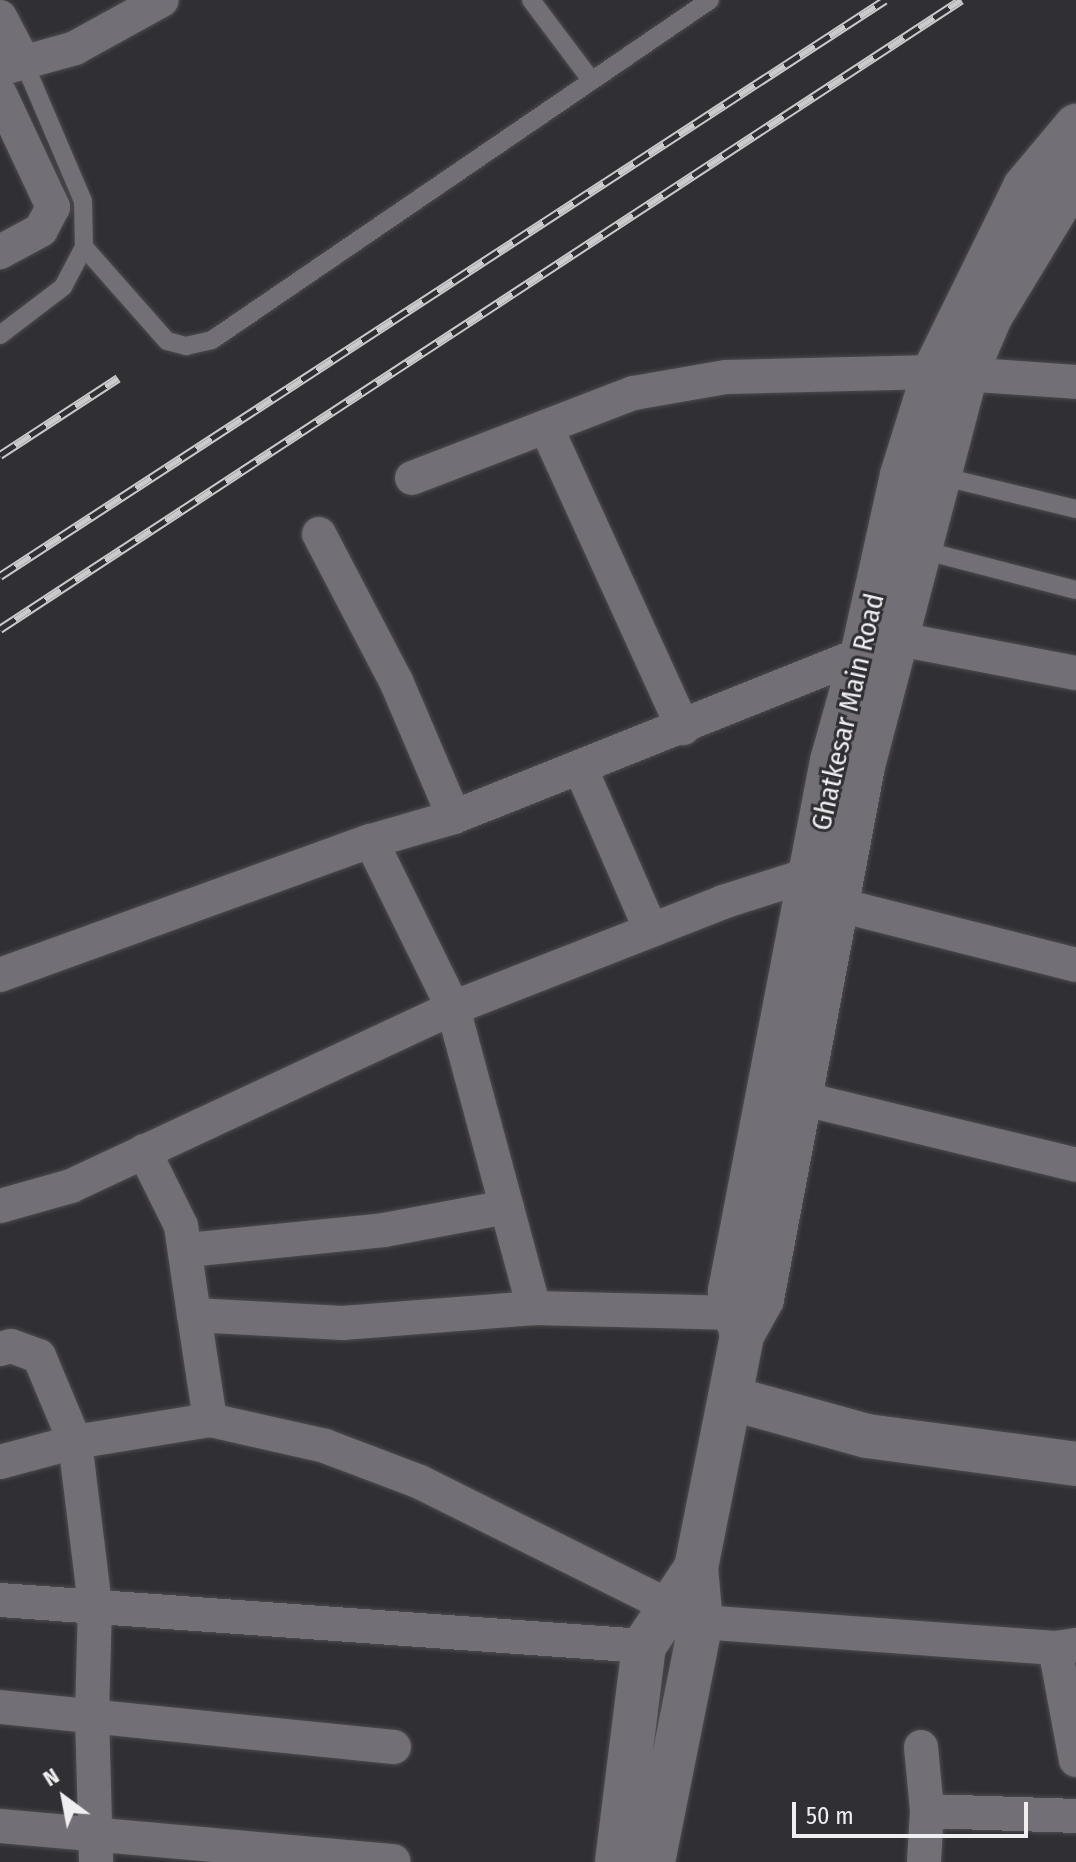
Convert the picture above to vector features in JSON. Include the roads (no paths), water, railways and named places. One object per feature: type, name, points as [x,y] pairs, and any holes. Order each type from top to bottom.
[{"type":"main road","name":"Ghatkesar Main Road","points":[[653,1862],[685,1614],[730,1398],[738,1324],[730,1291],[825,890],[863,766],[902,475],[950,372],[1025,187],[1076,126]]},
{"type":"main road","name":"Ghatkesar Main Road","points":[[881,645],[922,550],[940,476],[950,372],[991,315],[1076,175]]},
{"type":"main road","name":"Ghatkesar Main Road","points":[[738,1324],[762,1299],[800,1098],[825,890]]},
{"type":"main road","points":[[730,1398],[867,1436],[1076,1464]]},
{"type":"main road","points":[[617,1862],[644,1646],[685,1614]]},
{"type":"street","points":[[0,17],[12,66],[75,48],[162,0]]},
{"type":"street","points":[[0,94],[53,207],[41,230],[0,252]]},
{"type":"street","points":[[412,478],[634,393],[726,377],[950,372],[1076,382]]},
{"type":"street","points":[[546,427],[683,728]]},
{"type":"street","points":[[319,534],[396,681],[454,817]]},
{"type":"street","points":[[0,975],[371,841],[454,817],[683,728],[881,645],[1076,673]]},
{"type":"street","points":[[580,767],[651,930]]},
{"type":"street","points":[[371,841],[453,1008],[534,1308]]},
{"type":"street","points":[[0,1206],[71,1186],[453,1008],[651,930],[825,890],[1076,965]]},
{"type":"street","points":[[800,1098],[1076,1165]]},
{"type":"street","points":[[144,1151],[188,1250],[210,1420]]},
{"type":"street","points":[[188,1250],[384,1230],[507,1207]]},
{"type":"street","points":[[194,1315],[343,1323],[534,1308],[738,1324]]},
{"type":"street","points":[[0,1349],[11,1346],[39,1356],[75,1442],[95,1606],[92,1715],[97,1847]]},
{"type":"street","points":[[0,1462],[75,1442],[210,1420],[325,1446],[420,1482],[685,1614],[1065,1647],[1076,1760]]},
{"type":"street","points":[[0,1600],[644,1646]]},
{"type":"street","points":[[0,1707],[92,1715],[188,1730],[394,1747]]},
{"type":"street","points":[[921,1747],[927,1811],[924,1862]]},
{"type":"street","points":[[927,1811],[1076,1816]]},
{"type":"street","points":[[0,1826],[97,1847],[393,1861]]},
{"type":"lane","points":[[531,0],[591,80]]},
{"type":"lane","points":[[84,247],[167,341],[186,346],[212,340],[710,0]]},
{"type":"lane","points":[[0,335],[63,287],[84,247],[83,201],[12,66]]},
{"type":"lane","points":[[940,476],[1076,509]]},
{"type":"lane","points":[[922,550],[1076,590]]},
{"type":"railway","points":[[0,576],[885,0]]},
{"type":"railway","points":[[0,629],[961,0]]},
{"type":"railway","points":[[0,455],[118,378]]}]
